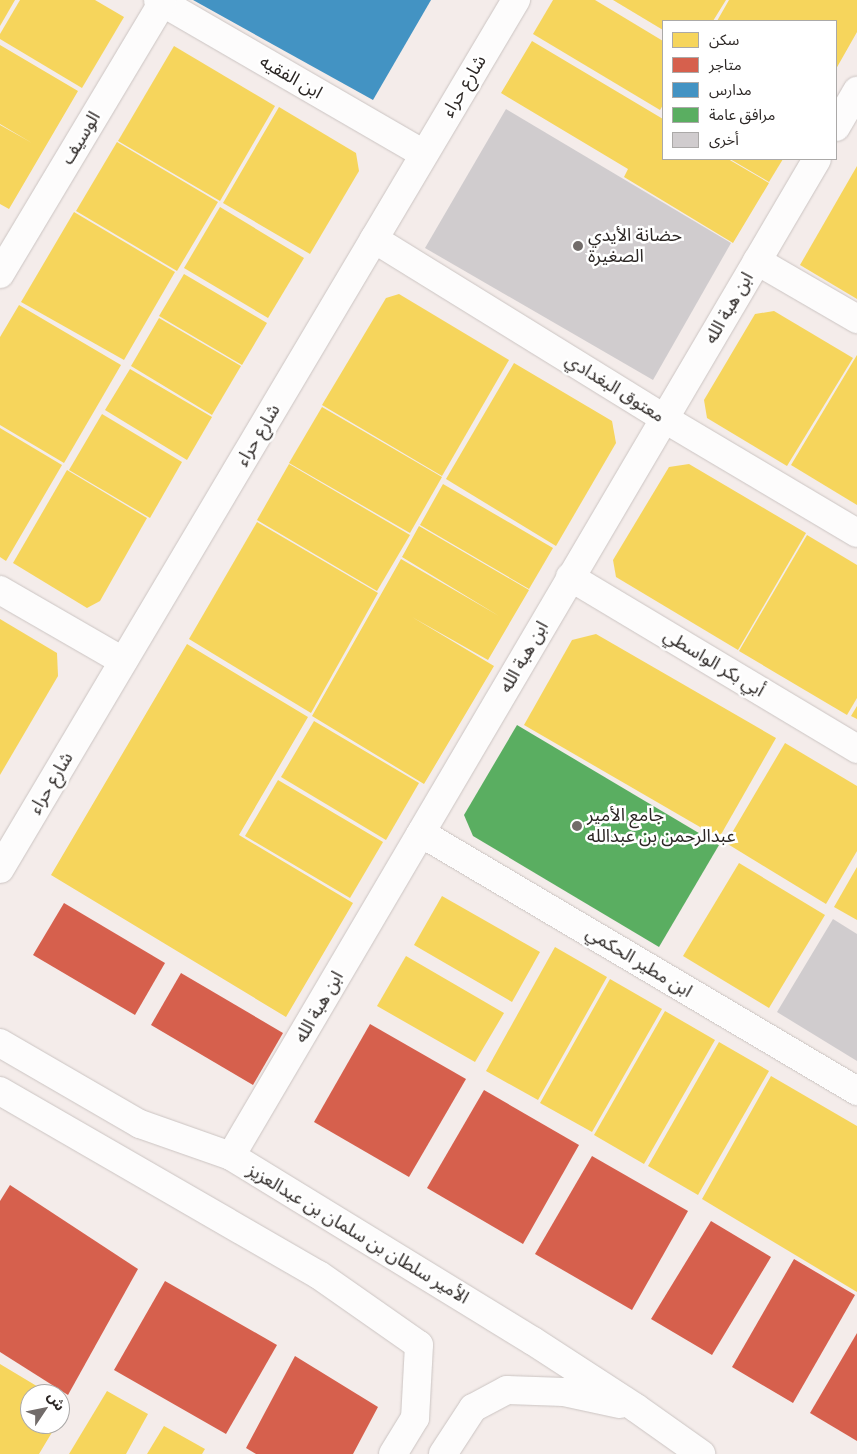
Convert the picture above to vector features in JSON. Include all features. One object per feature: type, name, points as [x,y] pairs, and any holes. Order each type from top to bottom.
[{"type":"street","name":"شارع حراء","points":[[0,869],[516,0]]},
{"type":"street","name":"ابن الفقيه","points":[[160,1],[424,154]]},
{"type":"street","name":"الوسيف","points":[[0,274],[160,1]]},
{"type":"street","points":[[837,125],[857,91]]},
{"type":"street","name":"ابن هبة الله","points":[[231,1156],[816,160]]},
{"type":"street","name":"معتوق البغدادي","points":[[374,239],[665,419],[857,534]]},
{"type":"street","points":[[757,261],[857,319]]},
{"type":"street","name":"أبي بكر الواسطي","points":[[570,577],[857,749]]},
{"type":"street","points":[[0,590],[123,661]]},
{"type":"street","name":"ابن مطير الحكمي","points":[[421,833],[857,1091]]},
{"type":"street","name":"الأمير سلطان بن سلمان بن عبدالعزيز","points":[[0,1043],[140,1124],[231,1156],[533,1341],[636,1408],[701,1454]]},
{"type":"street","points":[[57,1124],[69,1119],[80,1107],[83,1098],[74,1086]]},
{"type":"street","points":[[0,1091],[319,1276],[419,1345],[415,1418],[393,1454]]},
{"type":"street","points":[[129,1165],[124,1150],[133,1132],[140,1124]]},
{"type":"street","points":[[443,1454],[472,1408],[507,1390],[564,1392],[636,1408]]},
{"type":"building: سكن","points":[[0,0],[15,0],[0,26]]},
{"type":"building: سكن","points":[[20,0],[95,0],[124,17],[82,88],[0,39],[0,34]]},
{"type":"building: سكن","points":[[553,0],[595,0],[662,40],[662,107],[660,110],[533,34]]},
{"type":"building: سكن","points":[[613,0],[726,0],[714,20],[662,20],[662,29]]},
{"type":"building: سكن","points":[[729,0],[857,0],[857,32],[837,67],[837,20],[718,20]]},
{"type":"building: سكن","points":[[532,41],[662,118],[662,160],[730,160],[769,183],[733,243],[624,177],[628,169],[501,93]]},
{"type":"building: سكن","points":[[0,45],[78,91],[9,209],[0,204],[0,125],[32,143],[0,124]]},
{"type":"building: سكن","points":[[174,46],[275,106],[220,201],[118,141]]},
{"type":"building: سكن","points":[[279,107],[356,153],[359,171],[310,254],[223,203]]},
{"type":"building: سكن","points":[[117,142],[218,202],[177,271],[76,211]]},
{"type":"building: سكن","points":[[732,160],[782,160],[769,182]]},
{"type":"building: سكن","points":[[857,166],[857,299],[800,265]]},
{"type":"building: سكن","points":[[220,207],[304,258],[268,318],[184,268]]},
{"type":"building: سكن","points":[[74,212],[175,272],[124,360],[21,302]]},
{"type":"building: سكن","points":[[184,274],[267,323],[242,365],[159,316]]},
{"type":"building: سكن","points":[[399,294],[509,360],[442,476],[322,405],[386,298]]},
{"type":"building: سكن","points":[[19,305],[121,365],[64,463],[0,425],[0,337]]},
{"type":"building: سكن","points":[[774,311],[853,358],[787,466],[707,418],[704,400],[755,314]]},
{"type":"building: سكن","points":[[159,318],[241,366],[212,415],[131,366]]},
{"type":"building: سكن","points":[[857,355],[857,505],[791,465]]},
{"type":"building: سكن","points":[[514,363],[612,421],[616,443],[556,546],[446,479]]},
{"type":"building: سكن","points":[[130,369],[212,417],[187,460],[105,410]]},
{"type":"building: سكن","points":[[322,407],[442,477],[410,533],[289,463]]},
{"type":"building: سكن","points":[[102,414],[182,462],[150,518],[69,470]]},
{"type":"building: سكن","points":[[0,428],[62,465],[6,561],[0,557]]},
{"type":"building: سكن","points":[[289,464],[410,535],[377,591],[257,520]]},
{"type":"building: سكن","points":[[689,464],[806,533],[738,650],[616,577],[613,560],[669,467]]},
{"type":"building: سكن","points":[[67,470],[147,518],[100,601],[87,608],[13,563]]},
{"type":"building: سكن","points":[[443,484],[553,548],[529,589],[420,525]]},
{"type":"building: سكن","points":[[257,522],[378,593],[311,713],[189,639]]},
{"type":"building: سكن","points":[[419,526],[529,590],[488,660],[412,617],[494,666],[424,784],[312,716],[401,559],[499,616],[402,557]]},
{"type":"building: سكن","points":[[807,535],[857,565],[857,698],[847,715],[739,651]]},
{"type":"building: سكن","points":[[0,619],[57,653],[58,676],[0,775]]},
{"type":"building: سكن","points":[[596,634],[776,738],[719,838],[524,725],[572,640]]},
{"type":"building: سكن","points":[[187,644],[308,717],[239,835],[353,903],[286,1017],[51,875]]},
{"type":"building: سكن","points":[[857,706],[857,719],[851,716]]},
{"type":"building: سكن","points":[[314,721],[419,783],[386,840],[281,777]]},
{"type":"building: سكن","points":[[785,743],[857,786],[857,851],[826,904],[726,843]]},
{"type":"building: سكن","points":[[278,780],[383,842],[350,898],[245,836]]},
{"type":"building: سكن","points":[[739,863],[825,915],[769,1008],[683,956]]},
{"type":"building: سكن","points":[[857,867],[857,920],[834,907]]},
{"type":"building: سكن","points":[[442,896],[540,952],[512,1002],[414,945]]},
{"type":"building: سكن","points":[[555,947],[607,977],[538,1100],[486,1071]]},
{"type":"building: سكن","points":[[406,956],[504,1013],[475,1062],[377,1006]]},
{"type":"building: سكن","points":[[610,979],[662,1009],[592,1132],[540,1103]]},
{"type":"building: سكن","points":[[665,1011],[715,1040],[644,1164],[594,1135]]},
{"type":"building: سكن","points":[[719,1042],[769,1071],[698,1195],[648,1166]]},
{"type":"building: سكن","points":[[771,1076],[857,1126],[857,1292],[702,1199]]},
{"type":"building: سكن","points":[[0,1364],[33,1384],[20,1384],[20,1434],[51,1434],[39,1454],[0,1454]]},
{"type":"building: سكن","points":[[107,1391],[148,1414],[126,1454],[69,1454]]},
{"type":"building: سكن","points":[[164,1426],[205,1449],[202,1454],[147,1454]]},
{"type":"building: متاجر","points":[[64,903],[165,963],[135,1015],[33,955]]},
{"type":"building: متاجر","points":[[181,973],[283,1033],[253,1085],[151,1025]]},
{"type":"building: متاجر","points":[[370,1024],[466,1079],[409,1177],[314,1122]]},
{"type":"building: متاجر","points":[[484,1090],[579,1145],[523,1244],[427,1188]]},
{"type":"building: متاجر","points":[[592,1156],[688,1211],[632,1310],[535,1254]]},
{"type":"building: متاجر","points":[[10,1185],[138,1269],[70,1391],[70,1384],[51,1384],[0,1352],[0,1201]]},
{"type":"building: متاجر","points":[[711,1221],[771,1257],[712,1355],[651,1319]]},
{"type":"building: متاجر","points":[[794,1259],[855,1295],[793,1403],[732,1367]]},
{"type":"building: متاجر","points":[[165,1281],[277,1345],[226,1434],[114,1370]]},
{"type":"building: متاجر","points":[[857,1333],[857,1441],[810,1413]]},
{"type":"building: متاجر","points":[[295,1356],[378,1407],[353,1454],[256,1454],[246,1448]]},
{"type":"building: مدارس","points":[[193,0],[431,0],[373,100]]},
{"type":"building: مرافق عامة","name":"جامع الأمير عبدالرحمن بن عبدالله","points":[[517,725],[719,845],[659,947],[473,836],[464,815]]},
{"type":"building: أخرى","name":"حضانة الأيدي الصغيرة","points":[[506,109],[731,243],[653,380],[425,248]]},
{"type":"building: أخرى","points":[[833,919],[857,934],[857,1061],[777,1012]]},
{"type":"place","name":"حضانة الأيدي الصغيرة","points":[[578,246]]},
{"type":"place","name":"جامع الأمير عبدالرحمن بن عبدالله","points":[[577,826]]}]
